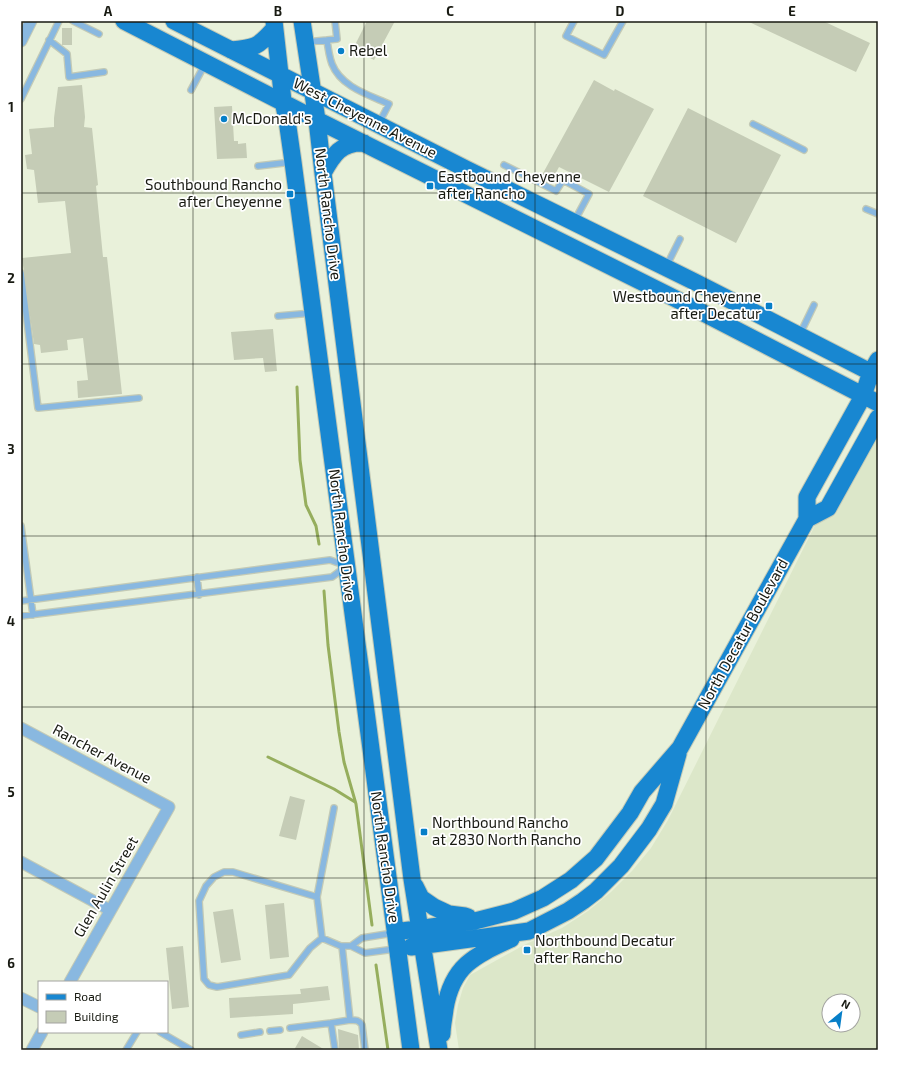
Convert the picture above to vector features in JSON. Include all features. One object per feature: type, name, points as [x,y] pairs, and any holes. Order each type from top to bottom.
[{"type":"main road","name":"West Cheyenne Avenue","points":[[124,21],[283,101],[317,120],[684,303],[878,403]]},
{"type":"main road","name":"West Cheyenne Avenue","points":[[174,21],[799,335],[876,369]]},
{"type":"main road","name":"North Rancho Drive","points":[[302,21],[317,120],[371,563],[382,634],[412,879],[440,1050]]},
{"type":"main road","points":[[231,50],[253,47],[260,44],[274,25]]},
{"type":"main road","name":"North Rancho Drive","points":[[274,25],[283,101],[294,162],[346,566],[411,1050]]},
{"type":"main road","points":[[323,173],[331,158],[339,150],[356,142],[364,143]]},
{"type":"main road","name":"North Decatur Boulevard","points":[[396,940],[420,929],[475,921],[514,911],[543,898],[571,880],[596,858],[630,813],[642,792],[680,748],[807,519],[808,497],[876,369]]},
{"type":"main road","points":[[807,519],[828,508],[878,418]]},
{"type":"main road","points":[[346,566],[371,563]]},
{"type":"main road","name":"North Decatur Boulevard","points":[[396,940],[423,946],[530,931],[568,911],[588,897],[609,879],[633,852],[649,829],[664,804],[680,748]]},
{"type":"main road","points":[[412,879],[422,898],[430,904],[449,914],[465,916],[475,921]]},
{"type":"main road","points":[[440,1050],[447,1000],[457,974],[467,963],[477,956],[530,931]]},
{"type":"street","points":[[21,41],[31,21]]},
{"type":"street","name":"Rancher Avenue","points":[[21,728],[169,807]]},
{"type":"street","name":"Glen Aulin Street","points":[[71,981],[169,807]]},
{"type":"street","points":[[21,862],[110,910]]},
{"type":"street","points":[[21,998],[38,1006]]},
{"type":"street","points":[[32,1050],[41,1033]]},
{"type":"lane","points":[[21,99],[58,21]]},
{"type":"lane","points":[[73,21],[99,34]]},
{"type":"lane","points":[[305,42],[337,39],[335,21]]},
{"type":"lane","points":[[574,21],[566,36],[604,55],[623,21]]},
{"type":"lane","points":[[49,40],[67,54],[69,77],[104,72]]},
{"type":"lane","points":[[327,40],[332,64],[343,80],[350,86],[389,104],[378,124]]},
{"type":"lane","points":[[191,90],[205,62]]},
{"type":"lane","points":[[753,124],[804,150]]},
{"type":"lane","points":[[258,166],[294,162]]},
{"type":"lane","points":[[504,165],[556,191],[563,180],[589,194],[574,222]]},
{"type":"lane","points":[[866,209],[878,214]]},
{"type":"lane","points":[[666,268],[680,239]]},
{"type":"lane","points":[[21,273],[38,408],[140,398]]},
{"type":"lane","points":[[799,335],[814,306]]},
{"type":"lane","points":[[278,316],[313,313]]},
{"type":"lane","points":[[21,526],[33,614]]},
{"type":"lane","points":[[21,601],[330,560],[346,566]]},
{"type":"lane","points":[[21,616],[199,595],[332,577],[346,566]]},
{"type":"lane","points":[[197,577],[199,595]]},
{"type":"lane","points":[[322,938],[317,897],[334,808]]},
{"type":"lane","points":[[317,897],[232,872],[224,872],[214,877],[206,886],[199,900],[204,979],[209,985],[217,987],[289,975],[310,948],[322,938]]},
{"type":"lane","points":[[322,938],[342,947],[350,946],[362,938],[396,940]]},
{"type":"lane","points":[[350,946],[365,953],[396,940]]},
{"type":"lane","points":[[342,947],[350,1020]]},
{"type":"lane","points":[[290,1028],[356,1020],[362,1025],[365,1050]]},
{"type":"lane","points":[[331,1023],[335,1050]]},
{"type":"lane","points":[[270,1031],[280,1030]]},
{"type":"lane","points":[[241,1035],[260,1032]]},
{"type":"lane","points":[[126,1050],[136,1033]]},
{"type":"lane","points":[[162,1033],[191,1050]]},
{"type":"shaded area","points":[[868,419],[878,424],[878,1050],[459,1050],[455,1023],[463,988],[470,975],[526,944],[562,928],[588,911],[611,892],[632,871],[651,848],[668,820]]},
{"type":"building","points":[[367,21],[395,21],[374,60],[353,49]]},
{"type":"building","points":[[747,21],[823,21],[870,43],[856,72]]},
{"type":"building","points":[[62,28],[72,28],[72,45],[62,45]]},
{"type":"building","points":[[594,80],[614,91],[615,89],[654,109],[609,192],[559,167],[552,180],[542,175]]},
{"type":"building","points":[[82,85],[85,117],[84,127],[92,128],[103,257],[107,257],[122,394],[78,398],[77,381],[88,380],[83,338],[67,340],[68,350],[41,353],[40,345],[34,344],[22,258],[71,253],[65,201],[38,203],[34,170],[27,169],[25,155],[32,154],[29,129],[54,127],[58,87]]},
{"type":"building","points":[[232,106],[234,141],[238,141],[238,144],[246,143],[247,158],[217,159],[214,107]]},
{"type":"building","points":[[688,108],[781,155],[736,243],[643,196]]},
{"type":"building","points":[[273,329],[277,371],[265,372],[263,358],[234,360],[231,332]]},
{"type":"building","points":[[290,796],[305,800],[296,840],[279,836]]},
{"type":"building","points":[[284,903],[289,957],[270,959],[265,905]]},
{"type":"building","points":[[233,909],[241,960],[221,963],[213,912]]},
{"type":"building","points":[[183,946],[189,1007],[172,1009],[166,948]]},
{"type":"building","points":[[328,986],[330,1000],[293,1004],[293,1014],[230,1018],[229,998],[301,994],[300,989]]},
{"type":"building","points":[[338,1029],[358,1035],[359,1050],[339,1050]]},
{"type":"building","points":[[302,1036],[325,1050],[294,1050]]},
{"type":"waterway","points":[[297,387],[300,460],[306,505],[316,526],[319,544]]},
{"type":"waterway","points":[[324,591],[328,645],[339,732],[344,762],[356,804],[372,925]]},
{"type":"waterway","points":[[268,757],[334,789],[355,802]]},
{"type":"waterway","points":[[376,965],[388,1050]]},
{"type":"place","name":"Rebel","points":[[341,51]]},
{"type":"place","name":"McDonald's","points":[[224,119]]},
{"type":"place","name":"Eastbound Cheyenne after Rancho","points":[[430,186]]},
{"type":"place","name":"Southbound Rancho after Cheyenne","points":[[290,194]]},
{"type":"place","name":"Westbound Cheyenne after Decatur","points":[[769,306]]},
{"type":"place","name":"Northbound Rancho at 2830 North Rancho","points":[[424,832]]},
{"type":"place","name":"Northbound Decatur after Rancho","points":[[527,950]]}]
